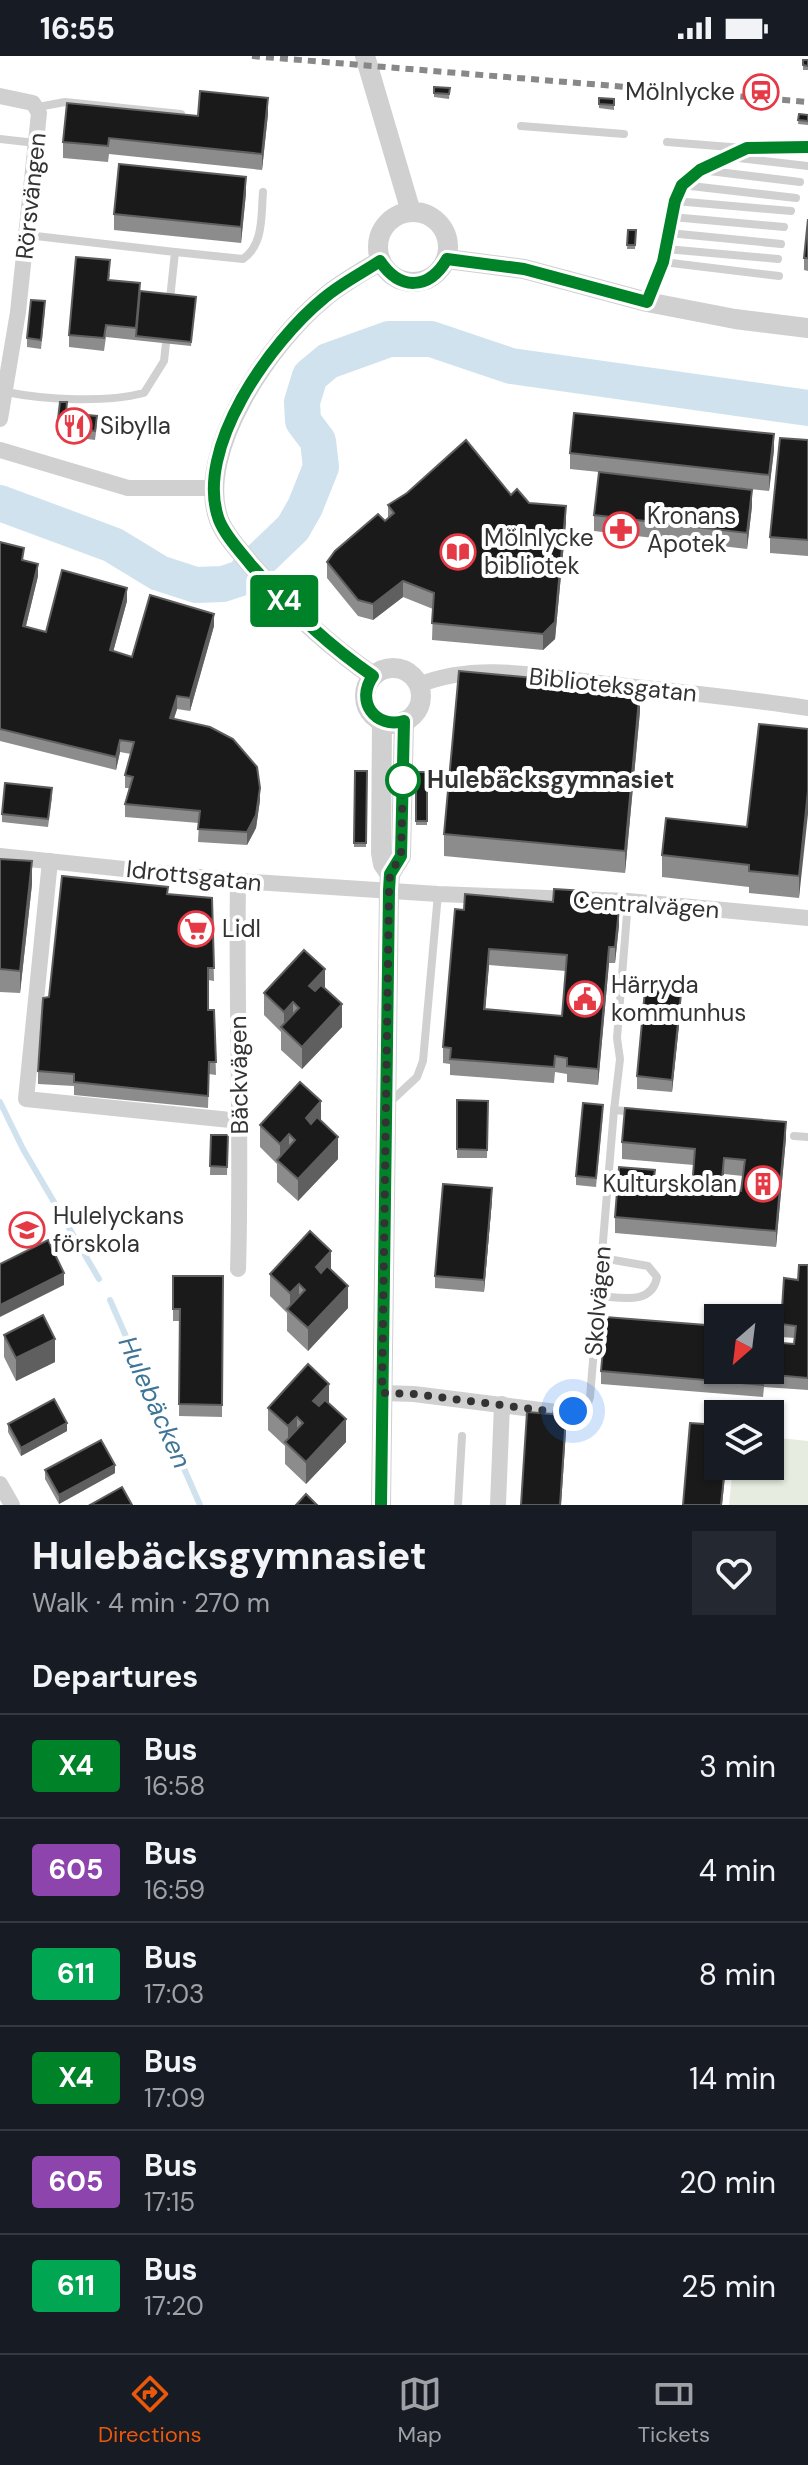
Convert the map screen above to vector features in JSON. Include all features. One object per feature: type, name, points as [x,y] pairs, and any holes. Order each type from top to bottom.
[{"type":"street","points":[[365,56],[411,212]]},
{"type":"street","name":"Rörsvängen","points":[[0,96],[27,101],[38,107],[27,235],[0,419]]},
{"type":"street","points":[[411,212],[424,213],[435,219],[448,238],[447,259],[440,271],[429,280],[415,283],[400,281],[388,273],[380,261],[378,239],[390,220],[411,212]]},
{"type":"street","points":[[447,259],[524,269],[647,302],[735,319],[808,328]]},
{"type":"street","points":[[373,676],[277,595],[238,549],[219,518],[214,488],[221,447],[231,420],[243,396],[279,344],[324,298],[380,261]]},
{"type":"street","points":[[0,450],[128,488],[214,488]]},
{"type":"street","points":[[387,668],[398,668],[412,676],[419,685],[419,706],[404,721],[393,724],[382,721],[370,711],[366,702],[367,685],[373,676],[387,668]]},
{"type":"street","name":"Biblioteksgatan","points":[[419,685],[443,675],[483,671],[718,695],[808,708]]},
{"type":"street","points":[[381,1505],[389,882],[381,853],[382,721]]},
{"type":"street","points":[[389,882],[401,856],[404,721]]},
{"type":"street","name":"Idrottsgatan","points":[[0,856],[238,881],[389,882]]},
{"type":"street","points":[[50,861],[26,1099],[240,1121]]},
{"type":"street","name":"Bäckvägen","points":[[238,881],[238,1269]]},
{"type":"street","name":"Centralvägen","points":[[389,882],[438,894],[628,901],[808,918]]},
{"type":"street","name":"Skolvägen","points":[[382,1393],[564,1413],[579,1410]]},
{"type":"street","points":[[498,1505],[502,1404]]},
{"type":"street","points":[[0,1484],[12,1505]]},
{"type":"lane","points":[[38,107],[65,102],[181,114]]},
{"type":"lane","points":[[521,126],[624,134]]},
{"type":"lane","points":[[0,139],[36,143]]},
{"type":"lane","points":[[667,142],[747,148],[808,147]]},
{"type":"lane","points":[[647,302],[663,262],[675,201],[682,185],[700,170],[747,148]]},
{"type":"lane","points":[[725,157],[808,166]]},
{"type":"lane","points":[[700,170],[800,182]]},
{"type":"lane","points":[[682,185],[796,198]]},
{"type":"lane","points":[[27,235],[243,259],[252,253],[258,241],[263,192]]},
{"type":"lane","points":[[675,201],[791,211]]},
{"type":"lane","points":[[672,217],[784,227]]},
{"type":"lane","points":[[669,233],[781,244]]},
{"type":"lane","points":[[666,249],[778,259]]},
{"type":"lane","points":[[170,299],[175,252]]},
{"type":"lane","points":[[663,262],[779,276]]},
{"type":"lane","points":[[6,392],[25,396],[122,398],[144,393],[164,361],[166,343]]},
{"type":"lane","points":[[387,1104],[410,1085],[423,1061],[438,894]]},
{"type":"lane","name":"Skolvägen","points":[[579,1410],[587,1406],[590,1397],[620,1059],[617,1038],[628,901]]},
{"type":"lane","points":[[614,1110],[640,1112]]},
{"type":"lane","points":[[794,1136],[808,1137]]},
{"type":"lane","points":[[598,1296],[647,1296],[657,1277],[648,1266],[602,1258]]},
{"type":"lane","points":[[458,1505],[462,1436]]},
{"type":"shaded area","points":[[784,1438],[808,1441],[808,1505],[729,1505],[732,1480],[784,1480]]},
{"type":"building","points":[[434,87],[450,88],[449,94],[434,93]]},
{"type":"building","points":[[200,91],[268,98],[262,154],[109,138],[108,146],[63,142],[67,103],[198,116]]},
{"type":"building","points":[[599,98],[614,99],[614,105],[599,104]]},
{"type":"building","points":[[799,114],[808,115],[808,121],[798,120]]},
{"type":"building","points":[[119,164],[246,177],[241,227],[114,214]]},
{"type":"building","points":[[808,219],[808,258],[804,258]]},
{"type":"building","points":[[628,230],[636,230],[635,245],[627,245]]},
{"type":"building","points":[[76,257],[110,260],[108,280],[140,283],[136,328],[106,325],[104,338],[69,335]]},
{"type":"building","points":[[140,291],[196,297],[191,342],[136,336]]},
{"type":"building","points":[[31,300],[45,301],[41,340],[27,338]]},
{"type":"building","points":[[60,402],[67,402],[66,413],[97,416],[95,431],[57,427]]},
{"type":"building","points":[[574,413],[774,434],[769,475],[570,453]]},
{"type":"building","points":[[780,438],[808,440],[808,540],[770,537]]},
{"type":"building","name":"Mölnlycke bibliotek","points":[[466,440],[511,495],[517,489],[529,503],[566,506],[555,622],[543,634],[432,623],[434,593],[403,581],[373,604],[358,600],[327,562],[335,551],[378,514],[385,521],[394,513],[388,505],[407,493]]},
{"type":"building","points":[[599,472],[752,490],[747,533],[594,515]]},
{"type":"building","points":[[0,542],[24,548],[22,560],[38,564],[23,626],[46,632],[62,570],[127,588],[110,650],[132,657],[150,595],[214,614],[190,698],[177,696],[170,718],[210,727],[233,739],[257,767],[260,788],[256,815],[247,832],[198,829],[200,811],[125,804],[133,777],[125,775],[134,742],[120,740],[116,757],[0,729]]},
{"type":"building","points":[[459,671],[640,688],[625,851],[444,834]]},
{"type":"building","points":[[759,724],[808,729],[808,791],[799,876],[749,871],[749,865],[662,855],[666,818],[747,827]]},
{"type":"building","points":[[355,771],[367,771],[366,843],[354,843]]},
{"type":"building","points":[[416,772],[427,772],[427,821],[416,821]]},
{"type":"building","points":[[5,783],[52,788],[48,819],[2,814]]},
{"type":"building","points":[[0,859],[32,861],[20,971],[0,969]]},
{"type":"building","points":[[62,876],[168,887],[167,894],[212,898],[214,968],[208,968],[208,1010],[214,1010],[216,1062],[209,1062],[208,1096],[74,1082],[74,1074],[38,1071],[43,998],[49,997]]},
{"type":"building","name":"Härryda kommunhus","points":[[554,889],[585,891],[584,906],[619,909],[615,947],[609,947],[598,1069],[567,1066],[567,1058],[555,1056],[554,1067],[450,1059],[451,1048],[443,1047],[455,909],[464,910],[465,894],[553,902]],"holes":[[[489,949],[567,955],[562,1016],[484,1009]]]},
{"type":"building","points":[[304,950],[325,969],[309,986],[315,991],[321,985],[342,1004],[302,1047],[281,1027],[299,1008],[293,1002],[284,1012],[264,993]]},
{"type":"building","points":[[645,990],[681,994],[672,1080],[637,1076]]},
{"type":"building","points":[[300,1082],[321,1101],[306,1118],[311,1124],[317,1117],[338,1137],[298,1179],[277,1160],[295,1140],[289,1134],[280,1144],[260,1125]]},
{"type":"building","points":[[457,1100],[488,1101],[487,1150],[457,1149]]},
{"type":"building","points":[[583,1103],[603,1105],[596,1178],[576,1176]]},
{"type":"building","name":"Kulturskolan","points":[[625,1108],[786,1122],[776,1231],[615,1217],[619,1167],[655,1170],[653,1184],[692,1188],[695,1149],[622,1142]],"holes":[[[724,1158],[745,1160],[741,1191],[721,1189]]]},
{"type":"building","points":[[211,1135],[228,1135],[227,1167],[210,1166]]},
{"type":"building","points":[[443,1184],[492,1188],[484,1280],[435,1276]]},
{"type":"building","points":[[310,1231],[331,1251],[316,1267],[321,1273],[327,1266],[348,1286],[308,1328],[287,1309],[305,1290],[299,1284],[290,1293],[270,1274]]},
{"type":"building","points":[[48,1240],[64,1273],[0,1305],[0,1264]]},
{"type":"building","points":[[799,1265],[808,1265],[808,1378],[784,1376],[784,1343],[794,1344],[796,1326],[784,1324],[784,1278],[798,1280]]},
{"type":"building","points":[[173,1276],[223,1276],[222,1405],[179,1404],[180,1309],[173,1309]]},
{"type":"building","points":[[43,1315],[55,1339],[16,1358],[4,1335]]},
{"type":"building","points":[[606,1317],[704,1325],[704,1380],[601,1371]]},
{"type":"building","points":[[308,1364],[329,1384],[313,1401],[319,1406],[325,1400],[346,1419],[306,1462],[285,1442],[303,1423],[297,1417],[288,1426],[268,1408]]},
{"type":"building","points":[[54,1399],[67,1423],[21,1448],[8,1424]]},
{"type":"building","points":[[527,1412],[566,1415],[560,1505],[521,1505]]},
{"type":"building","points":[[690,1423],[704,1424],[704,1480],[724,1480],[721,1505],[683,1505]]},
{"type":"building","points":[[101,1440],[115,1465],[59,1495],[45,1470]]},
{"type":"building","points":[[122,1487],[132,1505],[90,1505]]},
{"type":"building","points":[[306,1494],[317,1505],[296,1505]]},
{"type":"waterway","points":[[0,503],[113,545],[159,573],[196,585],[223,584],[241,578],[293,528],[321,467],[318,441],[303,421],[302,402],[310,376],[328,361],[389,339],[431,339],[511,366],[808,408]]},
{"type":"waterway","name":"Hulebäcken","points":[[0,1102],[23,1149],[99,1279]]},
{"type":"waterway","name":"Hulebäcken","points":[[110,1300],[200,1505]]},
{"type":"railway","points":[[252,56],[808,102]]},
{"type":"bus line","name":"X4","points":[[381,1505],[389,890],[390,874],[401,856],[404,721],[393,724],[374,716],[367,707],[365,696],[373,676],[295,613],[224,530],[214,501],[221,447],[243,396],[279,344],[324,298],[380,261],[388,273],[400,281],[415,283],[429,280],[440,271],[447,259],[524,269],[647,302],[663,262],[675,201],[682,185],[700,170],[747,148],[808,147]]},
{"type":"place","name":"Mölnlycke","points":[[761,92]]},
{"type":"place","name":"Sibylla","points":[[74,426]]},
{"type":"place","name":"Kronans Apotek","points":[[621,530]]},
{"type":"place","name":"Mölnlycke bibliotek","points":[[458,552]]},
{"type":"place","name":"Hulebäcksgymnasiet","points":[[403,780]]},
{"type":"place","name":"Lidl","points":[[196,929]]},
{"type":"place","name":"Härryda kommunhus","points":[[585,999]]},
{"type":"place","name":"Kulturskolan","points":[[763,1184]]},
{"type":"place","name":"Hulelyckans förskola","points":[[27,1230]]},
{"type":"route","points":[[403,780],[401,856],[390,874],[389,890],[382,1393],[414,1394],[564,1413],[573,1411]]}]
